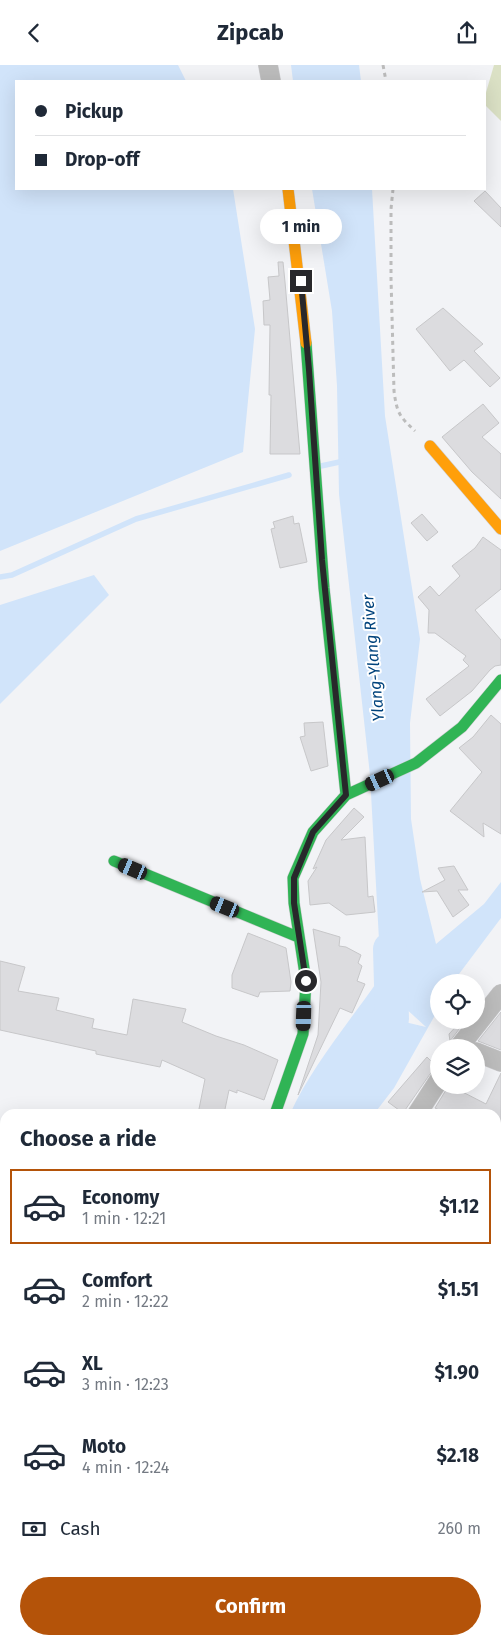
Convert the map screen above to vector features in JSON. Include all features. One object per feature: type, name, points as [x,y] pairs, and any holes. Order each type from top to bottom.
[{"type":"street","points":[[268,65],[271,80]]},
{"type":"street","points":[[288,190],[302,289],[322,560],[346,795]]},
{"type":"street","points":[[430,446],[501,529]]},
{"type":"street","points":[[277,1109],[303,1034],[306,981],[294,903],[294,878],[313,832],[346,795],[416,763],[462,727],[501,680]]},
{"type":"street","points":[[114,861],[298,937]]},
{"type":"street","points":[[471,1039],[501,993]]},
{"type":"street","points":[[485,1056],[501,1062]]},
{"type":"street","points":[[420,1109],[430,1094]]},
{"type":"path","points":[[383,65],[386,80]]},
{"type":"path","points":[[393,190],[391,278],[396,409],[403,420],[430,446]]},
{"type":"green space","points":[[494,65],[501,65],[501,121],[486,106],[486,93]]},
{"type":"water","points":[[0,65],[178,65],[186,80],[15,80],[15,190],[233,190],[255,329],[243,452],[0,551]]},
{"type":"water","points":[[291,65],[359,65],[361,80],[293,80]]},
{"type":"water","points":[[312,190],[372,190],[385,416],[420,639],[410,723],[411,819],[420,879],[436,944],[484,904],[501,882],[501,918],[459,974],[430,974],[430,1024],[394,1088],[378,1109],[292,1109],[330,1046],[378,979],[379,940],[370,775],[339,494],[337,386],[332,311]],"holes":[[[378,983],[426,1027],[392,1019]]]},
{"type":"water","points":[[94,575],[109,595],[0,704],[0,605]]},
{"type":"building","points":[[485,191],[501,208],[501,227],[474,201]]},
{"type":"building","points":[[278,262],[283,262],[300,454],[270,454],[270,325],[264,325],[263,301],[270,300],[268,277],[279,276]]},
{"type":"building","points":[[443,308],[483,344],[474,351],[500,378],[490,387],[464,360],[450,371],[416,329]]},
{"type":"building","points":[[483,404],[499,423],[482,437],[501,454],[501,499],[472,472],[442,437]]},
{"type":"building","points":[[422,514],[438,532],[427,541],[411,523]]},
{"type":"building","points":[[293,516],[294,524],[299,523],[307,562],[280,568],[271,529],[275,528],[273,522]]},
{"type":"building","points":[[483,537],[501,550],[501,589],[475,610],[501,640],[501,665],[495,666],[490,670],[472,691],[440,716],[426,699],[469,666],[463,660],[466,656],[435,633],[428,633],[429,610],[418,597],[430,586],[439,596],[460,576],[452,566],[475,548]]},
{"type":"building","points":[[491,715],[501,724],[501,834],[483,823],[484,837],[450,811],[482,772],[459,748],[473,737]]},
{"type":"building","points":[[323,722],[328,766],[311,771],[300,737],[305,736],[304,723]]},
{"type":"building","points":[[354,808],[364,817],[341,840],[365,837],[368,897],[373,896],[375,912],[346,915],[329,903],[310,905],[308,881],[317,867],[313,869],[326,840]]},
{"type":"building","points":[[454,866],[468,890],[458,890],[469,905],[453,917],[437,891],[422,892],[445,880],[438,868]]},
{"type":"building","points":[[313,929],[340,937],[339,946],[346,947],[361,955],[358,963],[362,966],[357,981],[365,984],[352,1013],[340,1008],[298,1095],[318,1035],[321,982]]},
{"type":"building","points":[[248,933],[286,948],[291,982],[290,991],[260,992],[258,997],[232,988],[232,975]]},
{"type":"building","points":[[0,961],[25,967],[18,991],[59,998],[56,1010],[94,1019],[92,1028],[127,1035],[133,999],[186,1009],[182,1022],[278,1060],[264,1100],[237,1090],[237,1093],[229,1090],[225,1109],[199,1109],[205,1079],[162,1060],[160,1067],[96,1054],[96,1051],[0,1030]]},
{"type":"building","points":[[501,1012],[501,1050],[485,1044],[485,1039],[480,1039]]},
{"type":"building","points":[[454,1029],[459,1029],[452,1039],[450,1039],[449,1034]]},
{"type":"building","points":[[427,1057],[430,1060],[430,1074],[406,1109],[398,1109],[388,1102]]},
{"type":"building","points":[[501,1073],[501,1109],[435,1108],[444,1094],[467,1094],[486,1104]]},
{"type":"waterway","points":[[321,466],[344,461]]},
{"type":"waterway","points":[[0,577],[12,575],[136,519],[289,475]]},
{"type":"waterway","name":"Ylang-Ylang River","points":[[340,1109],[392,1019],[390,949]]},
{"type":"traffic: fast","points":[[306,343],[324,588],[346,795]]},
{"type":"traffic: fast","points":[[277,1109],[303,1034],[306,981],[294,903],[293,878],[313,832],[346,795],[416,763],[462,727],[501,680]]},
{"type":"traffic: fast","points":[[114,861],[298,937]]},
{"type":"traffic: slow","points":[[288,190],[306,343]]},
{"type":"traffic: slow","points":[[430,446],[501,529]]},
{"type":"route","points":[[301,281],[322,560],[346,795],[313,832],[294,878],[294,903],[306,981]]}]
